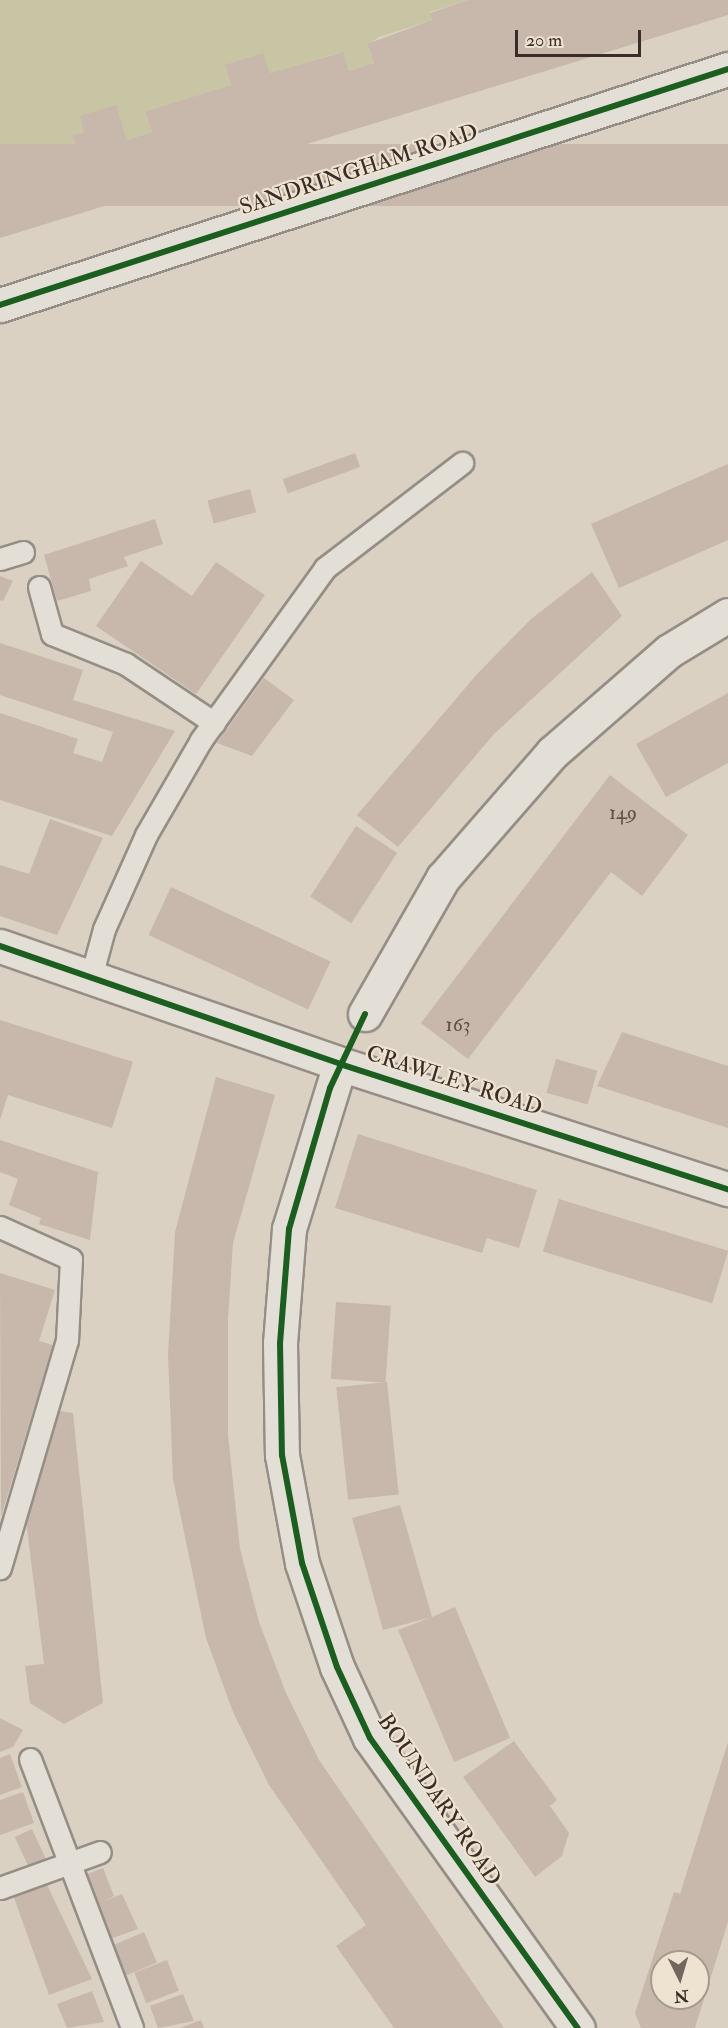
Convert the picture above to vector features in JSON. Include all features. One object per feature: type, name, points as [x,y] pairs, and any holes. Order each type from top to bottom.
[{"type":"street","name":"SANDRINGHAM ROAD","points":[[0,305],[728,69]]},
{"type":"street","points":[[365,1014],[443,878],[552,753],[669,651],[728,615]]},
{"type":"street","name":"CRAWLEY ROAD","points":[[0,946],[340,1064],[728,1189]]},
{"type":"street","name":"BOUNDARY ROAD","points":[[340,1064],[289,1229],[280,1343],[282,1455],[302,1563],[337,1667],[370,1738],[578,2028]]},
{"type":"lane","points":[[91,977],[119,890],[146,835],[214,723],[325,568],[462,463]]},
{"type":"lane","points":[[0,559],[23,552]]},
{"type":"lane","points":[[39,587],[52,634],[126,664],[214,723]]},
{"type":"lane","points":[[0,1227],[71,1259],[67,1340],[0,1568]]},
{"type":"lane","points":[[30,1759],[132,2028]]},
{"type":"lane","points":[[0,1887],[100,1852]]},
{"type":"shaded area","points":[[0,0],[468,0],[430,12],[432,20],[379,37],[367,45],[374,63],[349,71],[342,52],[270,73],[225,65],[231,85],[145,113],[152,132],[127,140],[116,106],[84,132],[72,135],[79,155],[29,170],[22,147],[0,153]]},
{"type":"building","points":[[468,0],[728,0],[728,15],[0,238],[0,153],[22,147],[29,170],[79,155],[72,135],[84,132],[80,116],[116,105],[127,140],[152,132],[145,112],[231,85],[225,65],[263,53],[270,73],[343,52],[349,71],[374,63],[367,44],[432,20],[430,13]]},
{"type":"building","points":[[0,144],[728,144],[728,206],[0,206]]},
{"type":"building","points":[[355,453],[360,467],[288,493],[283,479]]},
{"type":"building","points":[[728,464],[728,540],[619,588],[591,524]]},
{"type":"building","points":[[250,489],[256,512],[214,524],[207,500]]},
{"type":"building","points":[[155,519],[163,544],[124,557],[128,566],[89,579],[91,591],[57,601],[44,555]]},
{"type":"building","points":[[141,561],[192,596],[216,562],[265,595],[196,694],[96,626]]},
{"type":"building","points":[[592,572],[622,616],[494,734],[398,847],[357,815],[478,673],[531,619]]},
{"type":"building","points":[[0,576],[13,581],[3,601],[0,600]]},
{"type":"building","points":[[0,643],[83,670],[73,700],[175,731],[112,836],[0,800],[0,713],[78,739],[73,753],[102,762],[113,732],[0,695]]},
{"type":"building","points":[[264,678],[294,700],[252,756],[217,743]]},
{"type":"building","points":[[728,693],[728,763],[666,797],[636,744]]},
{"type":"building","points":[[610,775],[688,835],[642,896],[611,872],[468,1059],[421,1023]]},
{"type":"building","points":[[50,819],[103,838],[57,935],[0,916],[0,865],[29,874]]},
{"type":"building","points":[[356,826],[397,853],[351,923],[310,896]]},
{"type":"building","points":[[171,887],[331,961],[308,1009],[149,935]]},
{"type":"building","points":[[0,1020],[133,1062],[112,1128],[8,1095],[0,1120]]},
{"type":"building","points":[[622,1032],[728,1066],[728,1128],[597,1086]]},
{"type":"building","points":[[556,1059],[597,1071],[588,1104],[546,1093]]},
{"type":"building","points":[[216,1077],[275,1095],[233,1243],[228,1319],[228,1434],[240,1549],[259,1622],[286,1693],[319,1760],[504,2028],[394,2028],[336,1946],[366,1925],[269,1785],[233,1712],[206,1638],[173,1479],[168,1355],[175,1232]]},
{"type":"building","points":[[358,1134],[537,1190],[519,1248],[487,1238],[482,1253],[335,1208]]},
{"type":"building","points":[[0,1140],[98,1172],[90,1240],[39,1224],[41,1218],[9,1205],[18,1179],[0,1172]]},
{"type":"building","points":[[559,1199],[728,1251],[712,1303],[543,1252]]},
{"type":"building","points":[[0,1273],[55,1290],[39,1341],[53,1345],[1,1517]]},
{"type":"building","points":[[336,1302],[391,1306],[385,1383],[331,1379]]},
{"type":"building","points":[[387,1382],[399,1494],[348,1500],[336,1387]]},
{"type":"building","points":[[59,1411],[73,1413],[103,1703],[64,1724],[30,1703],[25,1666],[44,1664],[26,1521]]},
{"type":"building","points":[[400,1505],[432,1617],[383,1630],[352,1518]]},
{"type":"building","points":[[455,1607],[510,1738],[454,1762],[398,1630]]},
{"type":"building","points":[[0,1718],[23,1730],[13,1747],[0,1752]]},
{"type":"building","points":[[514,1741],[557,1800],[550,1806],[569,1833],[562,1856],[535,1877],[463,1777]]},
{"type":"building","points":[[728,1742],[728,1922],[710,1980],[710,1950],[655,1950],[674,1892],[680,1894]]},
{"type":"building","points":[[10,1754],[22,1787],[0,1795],[0,1758]]},
{"type":"building","points":[[23,1792],[34,1823],[0,1835],[0,1800]]},
{"type":"building","points":[[32,1829],[46,1859],[29,1867],[15,1837]]},
{"type":"building","points":[[103,1868],[114,1896],[105,1901],[122,1894],[138,1929],[110,1939],[87,1874]]},
{"type":"building","points":[[46,1883],[92,1979],[49,1995],[13,1895]]},
{"type":"building","points":[[144,1932],[157,1962],[127,1975],[114,1945]]},
{"type":"building","points":[[167,1960],[179,1991],[146,2003],[134,1973]]},
{"type":"building","points":[[650,1966],[650,2010],[701,2010],[695,2028],[641,2028],[635,2013]]},
{"type":"building","points":[[92,1991],[104,2022],[67,2028],[57,2004]]},
{"type":"building","points":[[183,1994],[194,2021],[158,2028],[150,2006]]},
{"type":"building","points":[[201,2020],[204,2028],[180,2028]]},
{"type":"cycle path","points":[[0,305],[728,69]]},
{"type":"cycle path","points":[[0,946],[340,1064],[728,1189]]},
{"type":"cycle path","points":[[365,1014],[330,1088],[289,1229],[280,1343],[282,1455],[302,1563],[337,1667],[370,1738],[578,2028]]}]
